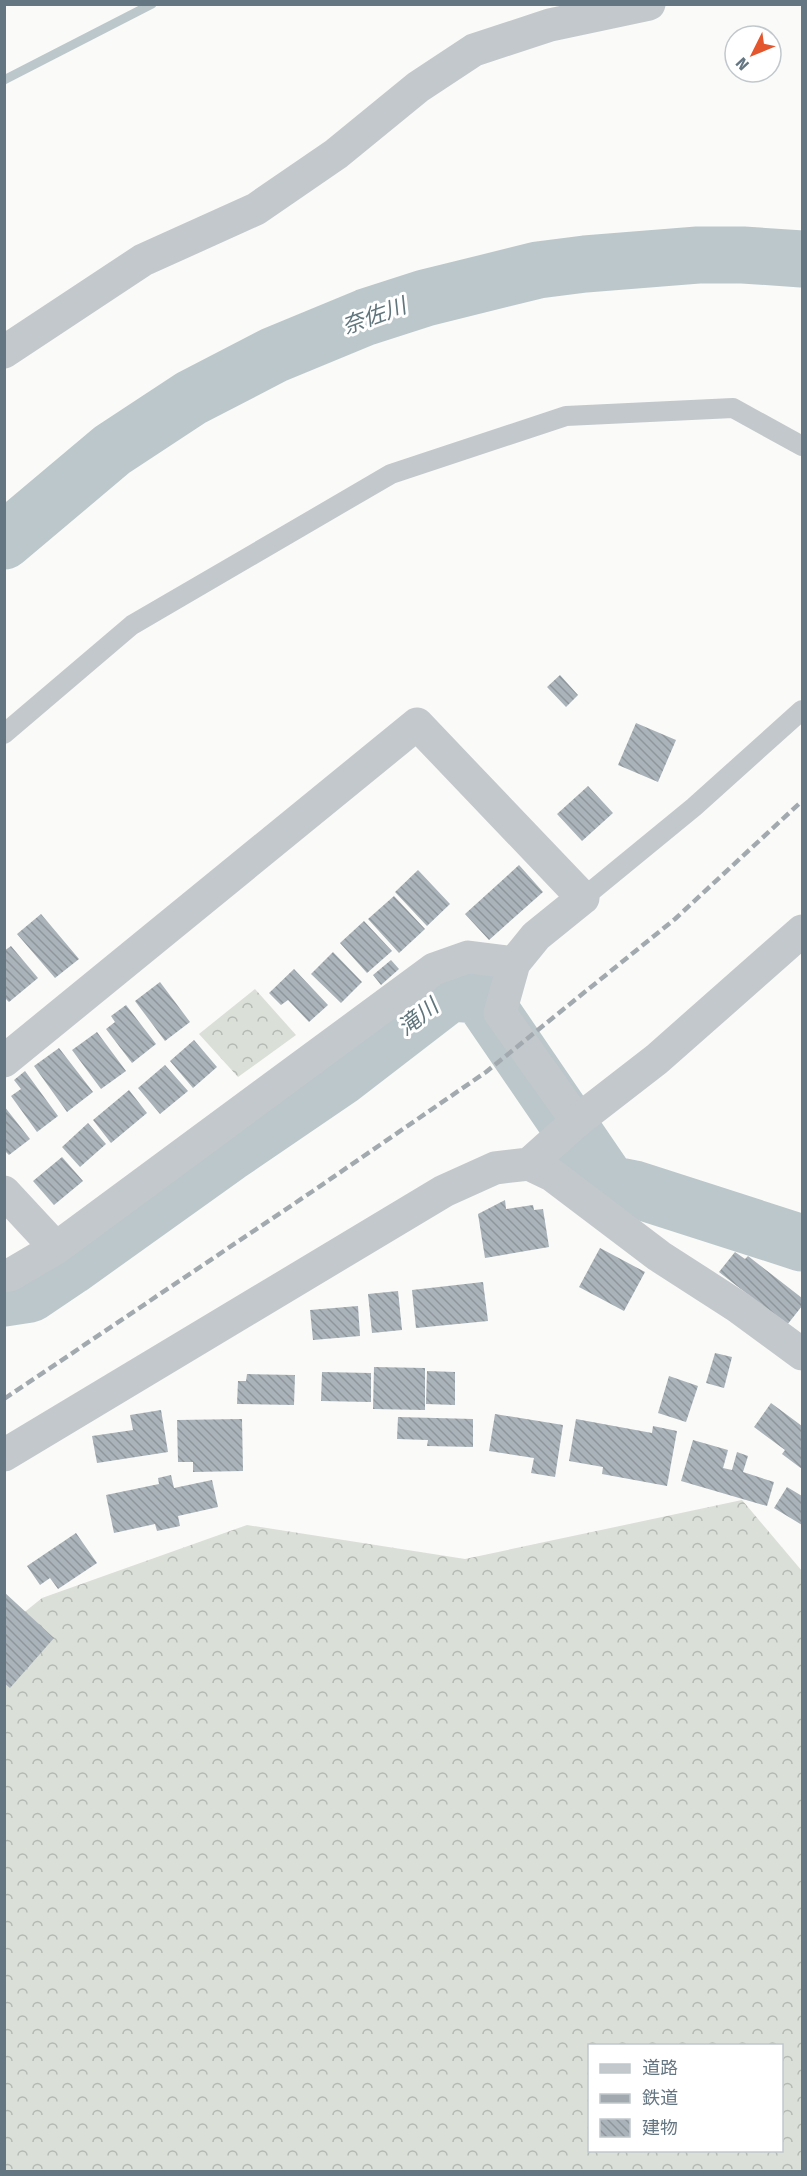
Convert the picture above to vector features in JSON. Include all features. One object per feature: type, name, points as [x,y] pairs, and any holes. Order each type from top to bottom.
[{"type":"street","points":[[4,352],[143,260],[256,209],[336,154],[418,87],[474,50],[550,25],[649,4]]},
{"type":"street","points":[[4,1061],[417,724],[583,898],[536,936],[514,963],[500,1013],[577,1121]]},
{"type":"street","points":[[529,1164],[577,1121],[657,1059],[802,931]]},
{"type":"street","points":[[4,1276],[10,1275],[56,1248],[434,969],[468,957],[514,963]]},
{"type":"street","points":[[4,1455],[444,1191],[495,1168],[529,1164],[552,1175],[659,1256],[738,1307],[802,1354]]},
{"type":"street","points":[[4,1192],[56,1248]]},
{"type":"lane","points":[[4,734],[132,625],[391,474],[566,416],[733,408],[802,446]]},
{"type":"lane","points":[[583,898],[694,807],[802,710]]},
{"type":"green space","points":[[255,989],[296,1035],[238,1077],[199,1034]]},
{"type":"green space","points":[[742,1500],[802,1571],[802,2171],[5,2172],[5,1628],[42,1598],[247,1525],[465,1559]]},
{"type":"building","points":[[560,675],[578,695],[566,707],[547,687]]},
{"type":"building","points":[[636,723],[676,740],[658,782],[618,765]]},
{"type":"building","points":[[588,786],[613,813],[582,841],[557,814]]},
{"type":"building","points":[[519,865],[543,892],[489,940],[465,914]]},
{"type":"building","points":[[418,870],[450,904],[427,926],[395,892]]},
{"type":"building","points":[[394,896],[425,929],[399,953],[368,919]]},
{"type":"building","points":[[41,914],[79,959],[55,978],[17,934]]},
{"type":"building","points":[[364,921],[392,951],[367,973],[340,943]]},
{"type":"building","points":[[11,946],[38,978],[9,1002],[4,997],[4,951]]},
{"type":"building","points":[[333,952],[362,982],[341,1003],[311,974]]},
{"type":"building","points":[[391,960],[399,969],[381,985],[373,975]]},
{"type":"building","points":[[294,969],[328,1005],[309,1022],[288,1000],[281,1005],[269,993]]},
{"type":"building","points":[[160,982],[190,1022],[165,1041],[135,1001]]},
{"type":"building","points":[[126,1005],[156,1044],[132,1063],[106,1029],[115,1022],[111,1016]]},
{"type":"building","points":[[97,1032],[126,1071],[101,1089],[72,1050]]},
{"type":"building","points":[[194,1040],[217,1067],[193,1088],[170,1061]]},
{"type":"building","points":[[59,1048],[93,1092],[67,1112],[34,1066]]},
{"type":"building","points":[[165,1065],[188,1091],[160,1114],[138,1088]]},
{"type":"building","points":[[25,1071],[58,1116],[37,1132],[11,1096],[21,1089],[14,1080]]},
{"type":"building","points":[[129,1090],[147,1113],[111,1143],[93,1120]]},
{"type":"building","points":[[4,1106],[30,1139],[9,1155],[4,1150]]},
{"type":"building","points":[[88,1123],[106,1144],[80,1167],[62,1147]]},
{"type":"building","points":[[62,1157],[83,1181],[54,1205],[33,1181]]},
{"type":"building","points":[[505,1200],[506,1209],[533,1205],[534,1210],[543,1209],[549,1247],[485,1258],[478,1214]]},
{"type":"building","points":[[600,1248],[645,1272],[624,1311],[579,1287]]},
{"type":"building","points":[[735,1252],[745,1259],[748,1256],[802,1298],[802,1306],[787,1325],[719,1272]]},
{"type":"building","points":[[483,1282],[488,1321],[416,1328],[412,1290]]},
{"type":"building","points":[[398,1291],[402,1330],[372,1333],[368,1294]]},
{"type":"building","points":[[358,1306],[360,1336],[313,1340],[310,1310]]},
{"type":"building","points":[[715,1353],[732,1357],[724,1388],[706,1383]]},
{"type":"building","points":[[374,1367],[425,1368],[425,1410],[373,1409]]},
{"type":"building","points":[[427,1371],[455,1372],[455,1405],[426,1404]]},
{"type":"building","points":[[322,1372],[371,1373],[371,1402],[321,1401]]},
{"type":"building","points":[[247,1374],[295,1375],[294,1405],[237,1404],[238,1381],[246,1381]]},
{"type":"building","points":[[669,1376],[698,1386],[686,1422],[658,1413]]},
{"type":"building","points":[[771,1403],[802,1426],[802,1469],[782,1454],[785,1450],[754,1427]]},
{"type":"building","points":[[161,1410],[168,1452],[97,1463],[92,1436],[133,1430],[130,1415]]},
{"type":"building","points":[[495,1414],[563,1425],[555,1477],[531,1473],[534,1458],[489,1451]]},
{"type":"building","points":[[398,1417],[473,1419],[473,1447],[427,1446],[428,1440],[397,1439]]},
{"type":"building","points":[[242,1419],[243,1471],[193,1472],[193,1462],[178,1462],[177,1420]]},
{"type":"building","points":[[576,1419],[652,1433],[653,1426],[677,1431],[667,1486],[602,1474],[603,1467],[569,1461]]},
{"type":"building","points":[[693,1440],[728,1450],[723,1468],[732,1470],[737,1452],[748,1456],[743,1472],[774,1482],[767,1506],[681,1481]]},
{"type":"building","points":[[171,1475],[174,1488],[212,1480],[218,1507],[178,1516],[180,1526],[157,1531],[155,1524],[114,1533],[106,1495],[159,1484],[158,1478]]},
{"type":"building","points":[[787,1487],[802,1496],[802,1525],[774,1508]]},
{"type":"building","points":[[76,1533],[97,1563],[58,1589],[50,1578],[40,1585],[27,1566]]},
{"type":"building","points":[[4,1592],[54,1638],[10,1688],[4,1683]]},
{"type":"waterway","points":[[4,80],[152,4]]},
{"type":"waterway","name":"奈佐川","points":[[4,541],[112,450],[191,398],[274,355],[366,317],[425,298],[538,270],[698,255],[802,259]]},
{"type":"waterway","name":"滝川","points":[[4,1298],[30,1294],[70,1267],[228,1154],[341,1077],[450,993],[480,995],[609,1184],[634,1189],[802,1243]]},
{"type":"railway","points":[[4,1399],[486,1072],[675,919],[802,801]]}]
